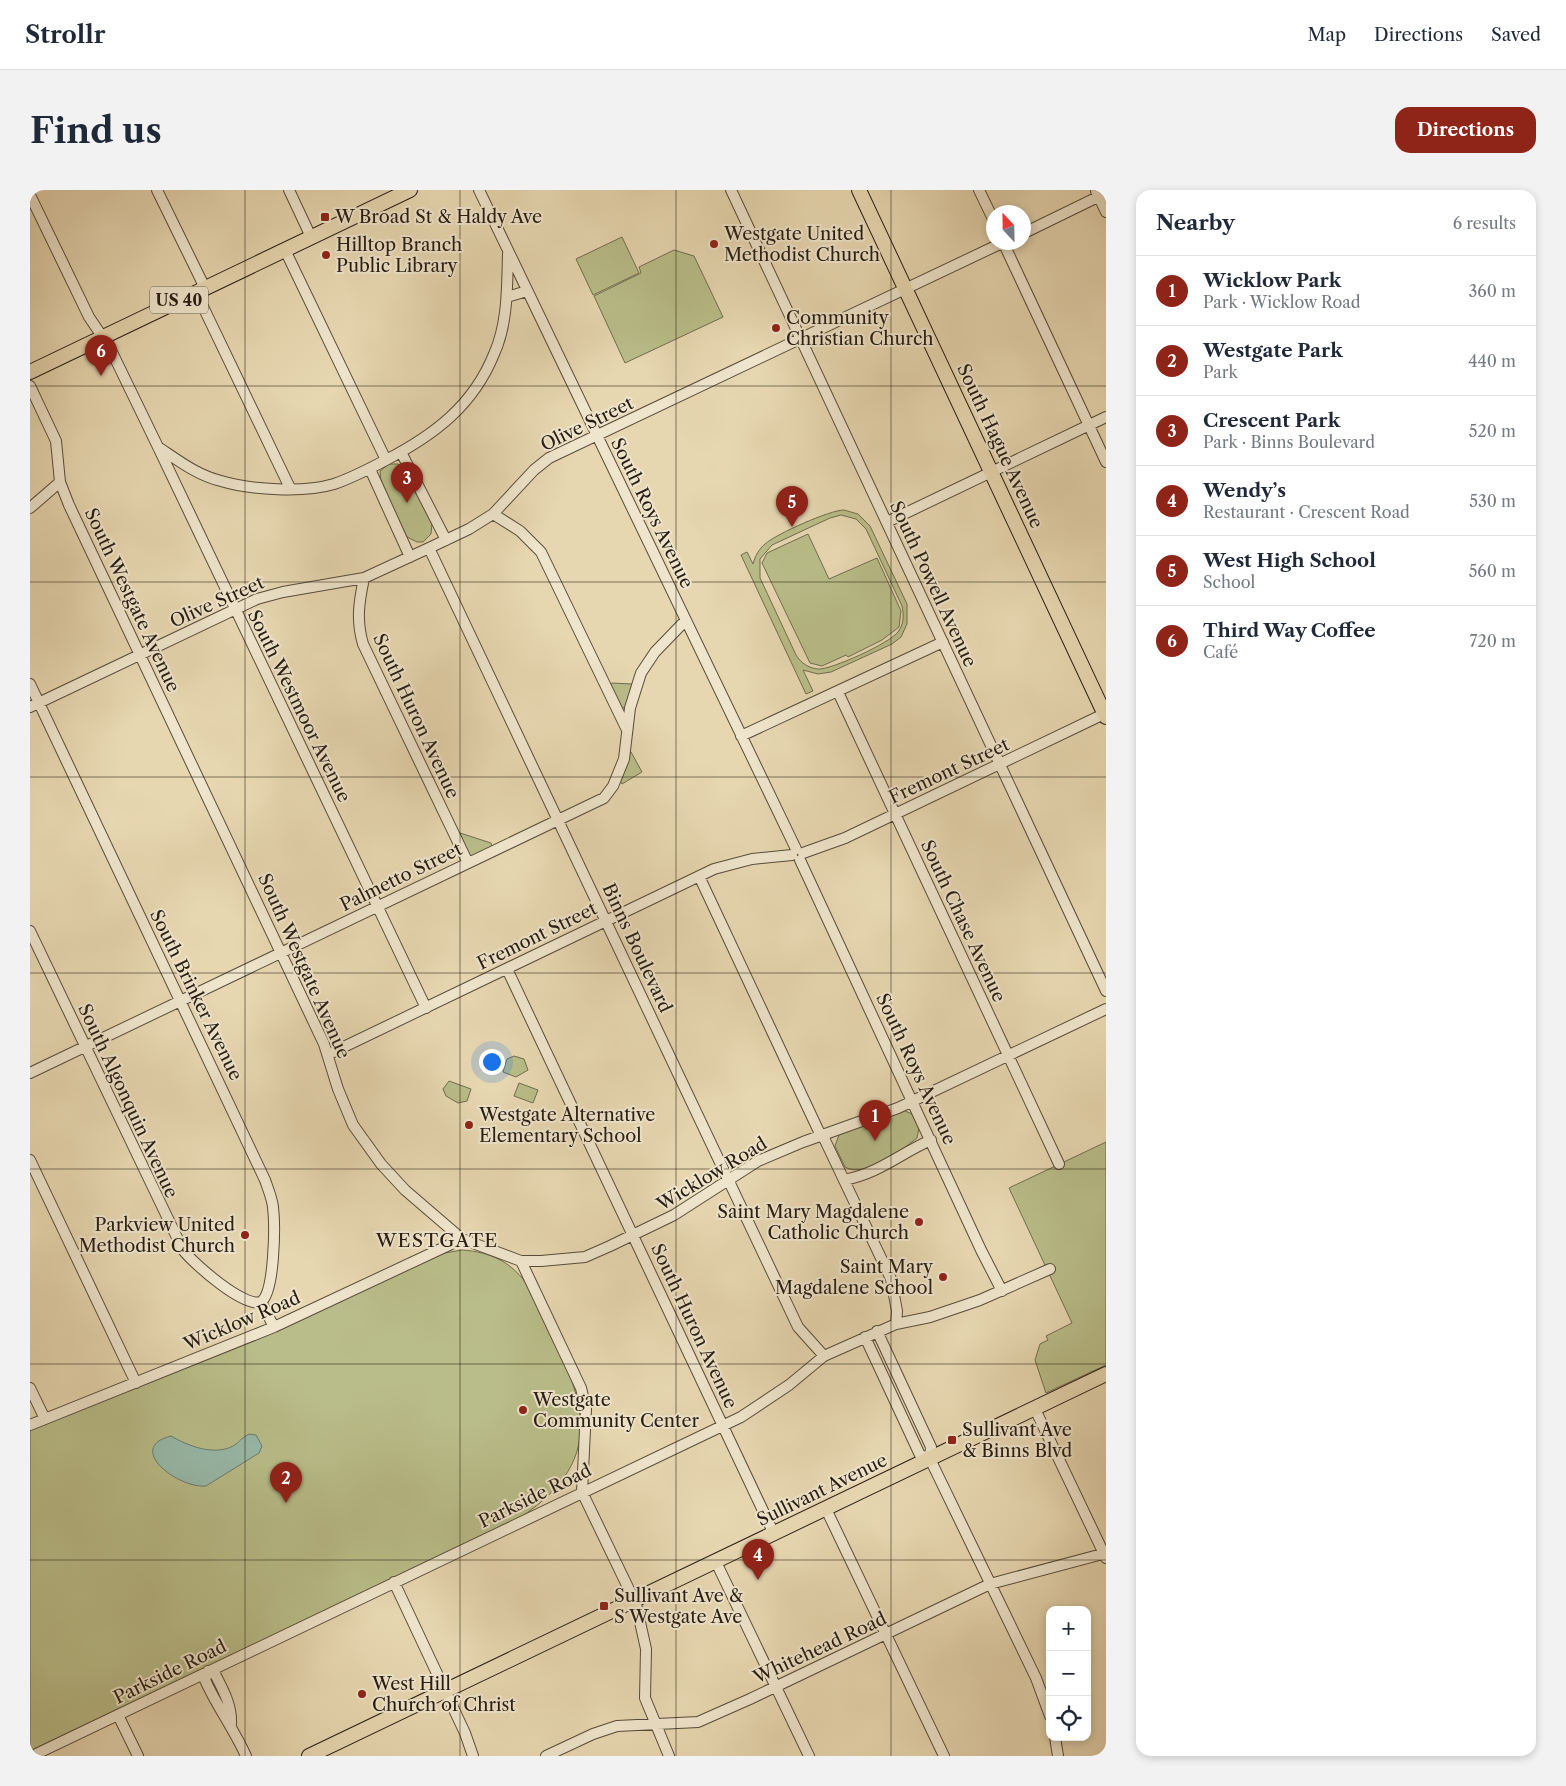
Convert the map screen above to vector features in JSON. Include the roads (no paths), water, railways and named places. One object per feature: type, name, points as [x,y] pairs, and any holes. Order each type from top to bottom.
[{"type":"main road","name":"US 40","points":[[30,372],[410,190]]},
{"type":"main road","name":"South Hague Avenue","points":[[859,190],[1105,715]]},
{"type":"main road","name":"Sullivant Avenue","points":[[309,1756],[1106,1374]]},
{"type":"street","points":[[157,190],[290,488]]},
{"type":"street","points":[[289,190],[311,237]]},
{"type":"street","name":"South Roys Avenue","points":[[479,190],[798,854],[1002,1291]]},
{"type":"street","name":"South Powell Avenue","points":[[731,190],[1106,991]]},
{"type":"street","points":[[979,190],[986,205]]},
{"type":"street","points":[[1031,229],[1100,193],[1106,212]]},
{"type":"street","name":"South Westmoor Avenue","points":[[30,195],[89,317],[102,338],[158,447],[426,1008]]},
{"type":"street","points":[[285,250],[386,460]]},
{"type":"street","name":"Olive Street","points":[[35,706],[235,609],[283,592],[364,578],[446,540],[493,514],[534,470],[549,458],[987,250]]},
{"type":"street","points":[[1008,250],[1106,462]]},
{"type":"street","points":[[158,447],[190,469],[224,482],[290,488],[333,484],[370,469],[402,452],[450,420],[476,388],[495,353],[506,311],[508,252]]},
{"type":"street","points":[[506,297],[527,291]]},
{"type":"street","name":"South Westgate Avenue","points":[[30,386],[56,441],[60,482],[329,1054],[347,1113],[362,1138],[405,1190],[462,1239],[521,1261]]},
{"type":"street","points":[[887,522],[1106,417]]},
{"type":"street","points":[[402,452],[446,540]]},
{"type":"street","points":[[172,477],[190,469]]},
{"type":"street","points":[[370,469],[410,557]]},
{"type":"street","points":[[30,508],[60,482]]},
{"type":"street","points":[[493,514],[520,531],[541,552],[627,731]]},
{"type":"street","name":"Binns Boulevard","points":[[429,548],[798,1326],[824,1356]]},
{"type":"street","name":"South Huron Avenue","points":[[364,578],[358,608],[358,627],[363,644],[468,863]]},
{"type":"street","name":"Palmetto Street","points":[[30,1073],[604,798],[613,786],[624,759],[630,708],[641,673],[654,652],[686,620]]},
{"type":"street","points":[[741,736],[943,642]]},
{"type":"street","name":"South Brinker Avenue","points":[[30,684],[35,706],[180,1001],[259,1166],[272,1199],[274,1217],[270,1283],[267,1296],[261,1302]]},
{"type":"street","name":"South Chase Avenue","points":[[838,692],[1059,1164]]},
{"type":"street","name":"Fremont Street","points":[[329,1054],[699,876],[744,861],[798,854],[829,845],[1105,715]]},
{"type":"street","points":[[699,876],[892,1279],[897,1311],[896,1324]]},
{"type":"street","name":"South Algonquin Avenue","points":[[30,931],[183,1250],[206,1273],[248,1301],[261,1302]]},
{"type":"street","name":"South Huron Avenue","points":[[508,969],[774,1534]]},
{"type":"street","name":"Wicklow Road","points":[[521,1261],[541,1261],[585,1256],[634,1236],[674,1215],[758,1161],[878,1117],[1106,1009]]},
{"type":"street","points":[[844,1180],[887,1166],[931,1140]]},
{"type":"street","points":[[30,1160],[136,1383]]},
{"type":"street","name":"Wicklow Road","points":[[30,1425],[274,1327],[462,1239]]},
{"type":"street","points":[[521,1261],[582,1393],[586,1418],[582,1492],[635,1600],[646,1649],[645,1698],[654,1724],[669,1756]]},
{"type":"street","name":"Parkside Road","points":[[32,1756],[723,1425],[768,1401],[824,1356],[877,1331],[896,1324],[930,1317],[1002,1291],[1050,1269]]},
{"type":"street","points":[[261,1302],[274,1327]]},
{"type":"street","points":[[877,1331],[932,1447],[930,1459],[1036,1678],[1046,1705]]},
{"type":"street","points":[[865,1337],[920,1454],[930,1459]]},
{"type":"street","points":[[30,1388],[45,1419]]},
{"type":"street","points":[[1035,1409],[1105,1555]]},
{"type":"street","points":[[826,1509],[944,1756]]},
{"type":"street","name":"Whitehead Road","points":[[546,1756],[593,1734],[617,1726],[698,1722],[776,1687],[990,1584],[1105,1555]]},
{"type":"street","points":[[716,1562],[809,1756]]},
{"type":"street","points":[[394,1582],[474,1756]]},
{"type":"street","points":[[208,1671],[214,1674],[224,1693],[232,1713],[231,1724],[246,1756]]},
{"type":"street","points":[[118,1715],[138,1756]]},
{"type":"street","points":[[1056,1741],[1058,1756]]},
{"type":"place","name":"W Broad St & Haldy Ave","points":[[325,217]]},
{"type":"place","name":"Westgate United Methodist Church","points":[[714,244]]},
{"type":"place","name":"Hilltop Branch Public Library","points":[[326,255]]},
{"type":"place","name":"Community Christian Church","points":[[776,328]]},
{"type":"place","name":"Third Way Coffee","points":[[101,376]]},
{"type":"place","name":"Crescent Park","points":[[407,503]]},
{"type":"place","name":"West High School","points":[[792,527]]},
{"type":"place","name":"Westgate Alternative Elementary School","points":[[469,1125]]},
{"type":"place","name":"Wicklow Park","points":[[875,1141]]},
{"type":"place","name":"Saint Mary Magdalene Catholic Church","points":[[919,1222]]},
{"type":"place","name":"Parkview United Methodist Church","points":[[245,1235]]},
{"type":"place","name":"Saint Mary Magdalene School","points":[[943,1277]]},
{"type":"place","name":"Westgate Community Center","points":[[523,1410]]},
{"type":"place","name":"Sullivant Ave & Binns Blvd","points":[[952,1440]]},
{"type":"place","name":"Westgate Park","points":[[286,1503]]},
{"type":"place","name":"Wendy’s","points":[[758,1580]]},
{"type":"place","name":"Sullivant Ave & S Westgate Ave","points":[[604,1606]]},
{"type":"place","name":"West Hill Church of Christ","points":[[362,1694]]},
{"type":"district","name":"WESTGATE","points":[[437,1240]]}]
